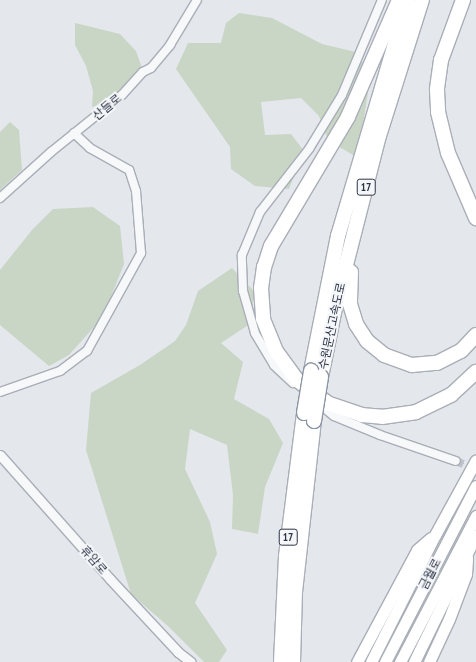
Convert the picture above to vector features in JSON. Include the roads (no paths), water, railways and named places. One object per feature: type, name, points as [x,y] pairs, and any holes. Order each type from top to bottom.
[{"type":"highway","points":[[399,0],[348,117],[271,246],[261,288],[263,319],[276,351],[297,380],[327,403],[361,415],[382,417],[416,412],[451,395],[476,372]]},
{"type":"highway","name":"수원문산고속도로","points":[[281,662],[286,556],[338,236],[408,0]]},
{"type":"highway","name":"수원문산고속도로","points":[[316,374],[398,73],[422,0]]},
{"type":"highway","points":[[462,0],[441,60],[437,90],[438,112],[448,153],[476,218]]},
{"type":"highway","points":[[472,0],[452,58],[447,96],[451,136],[476,195]]},
{"type":"highway","points":[[359,214],[349,287],[350,304],[356,324],[375,349],[400,362],[425,365],[449,358],[461,351],[476,335]]},
{"type":"highway","name":"수원문산고속도로","points":[[292,662],[295,585],[309,417]]},
{"type":"main road","points":[[371,662],[435,535],[476,460]]},
{"type":"main road","name":"금월로","points":[[385,662],[476,486]]},
{"type":"main road","name":"금월로","points":[[400,662],[476,516]]},
{"type":"main road","points":[[357,662],[417,550],[435,535]]},
{"type":"main road","points":[[414,662],[476,535]]},
{"type":"main road","points":[[429,662],[450,619],[463,582],[468,551]]},
{"type":"street","name":"산들로","points":[[0,198],[74,133],[125,92],[143,72],[151,68],[170,45],[197,0]]},
{"type":"street","points":[[382,0],[342,95],[309,149],[260,212],[242,255],[243,290],[255,332],[274,365],[294,385],[334,416],[456,462]]},
{"type":"street","points":[[0,392],[60,372],[87,351],[141,253],[136,191],[129,170],[90,148],[74,133]]},
{"type":"street","name":"휴암로","points":[[0,455],[110,579],[178,652],[191,662]]},
{"type":"tunnel","points":[[456,461],[475,469]]}]
